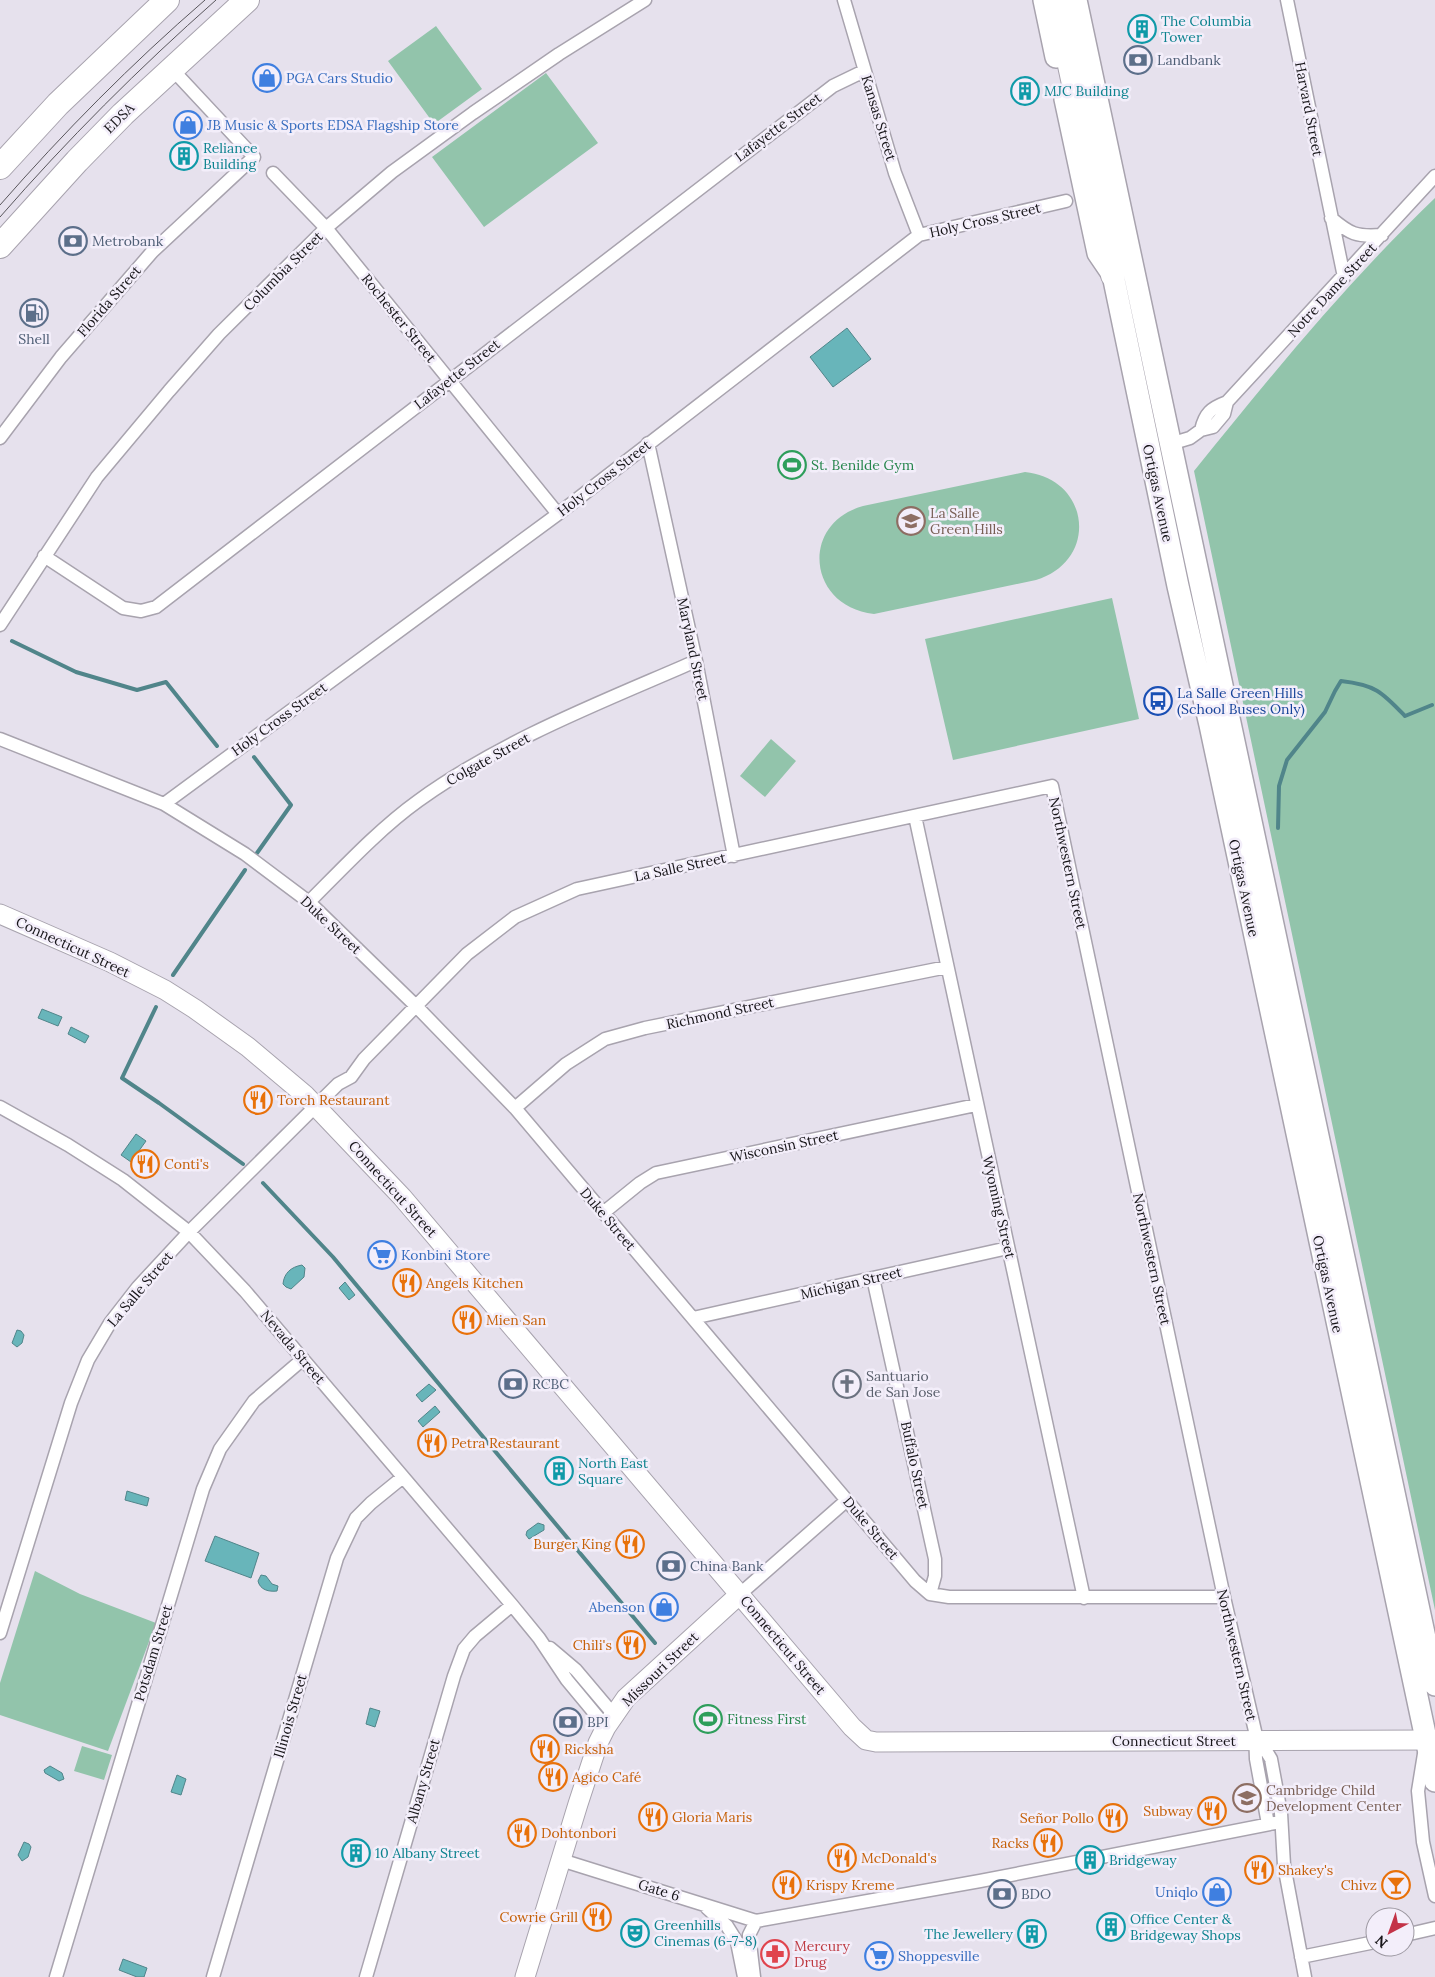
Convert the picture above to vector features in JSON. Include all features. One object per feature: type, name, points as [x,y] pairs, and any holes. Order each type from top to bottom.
[{"type":"highway","points":[[0,167],[58,104],[166,0]]},
{"type":"highway","name":"EDSA","points":[[0,246],[77,161],[171,68],[247,0]]},
{"type":"highway","points":[[1056,0],[1114,275]]},
{"type":"main road","name":"Ortigas Avenue","points":[[1044,0],[1098,253],[1114,275],[1178,586],[1431,1740],[1435,1781]]},
{"type":"main road","name":"Ortigas Avenue","points":[[1076,0],[1435,1685]]},
{"type":"street","name":"Columbia Street","points":[[0,624],[97,477],[169,390],[219,334],[326,228],[392,172],[473,113],[559,54],[645,0]]},
{"type":"street","name":"Kansas Street","points":[[844,0],[895,173],[919,235]]},
{"type":"street","name":"Harvard Street","points":[[1287,0],[1344,277]]},
{"type":"street","name":"Florida Street","points":[[0,438],[61,357],[152,252],[254,158],[171,68]]},
{"type":"street","name":"Lafayette Street","points":[[44,556],[123,608],[141,611],[156,607],[833,86],[864,71]]},
{"type":"street","name":"Rochester Street","points":[[273,173],[326,228],[558,514]]},
{"type":"street","name":"Notre Dame Street","points":[[1170,444],[1190,438],[1201,430],[1213,427],[1224,414],[1227,402],[1382,236],[1435,176]]},
{"type":"street","name":"Holy Cross Street","points":[[164,804],[558,514],[919,235],[1066,201]]},
{"type":"street","points":[[1331,218],[1355,235],[1382,236]]},
{"type":"street","name":"Maryland Street","points":[[648,443],[696,661],[734,856]]},
{"type":"street","name":"Colgate Street","points":[[309,902],[358,853],[416,802],[467,768],[561,720],[696,661]]},
{"type":"street","name":"Duke Street","points":[[0,739],[164,804],[245,854],[309,902],[416,1006],[515,1108],[915,1581],[930,1594]]},
{"type":"street","name":"La Salle Street","points":[[0,1633],[71,1403],[88,1360],[110,1322],[132,1294],[188,1232],[338,1084],[351,1076],[364,1059],[467,954],[515,917],[577,889],[1052,786]]},
{"type":"street","name":"Northwestern Street","points":[[1052,786],[1224,1597],[1284,1865],[1305,1977]]},
{"type":"street","name":"Wyoming Street","points":[[915,816],[1084,1598]]},
{"type":"street","name":"Connecticut Street","points":[[0,914],[110,962],[164,990],[195,1009],[248,1047],[316,1106],[402,1197],[852,1727],[866,1740],[876,1742],[1257,1738],[1431,1740]]},
{"type":"street","name":"Richmond Street","points":[[515,1108],[566,1064],[605,1040],[645,1028],[947,967]]},
{"type":"street","name":"Wisconsin Street","points":[[603,1214],[640,1183],[656,1173],[976,1105]]},
{"type":"street","name":"Nevada Street","points":[[0,1107],[68,1145],[122,1180],[188,1232],[245,1291],[404,1477],[539,1638],[566,1680],[610,1721]]},
{"type":"street","name":"Michigan Street","points":[[693,1318],[1008,1248]]},
{"type":"street","name":"Buffalo Street","points":[[872,1278],[935,1559],[935,1576],[930,1594]]},
{"type":"street","name":"Potsdam Street","points":[[56,1977],[204,1489],[220,1449],[254,1402],[303,1359]]},
{"type":"street","name":"Illinois Street","points":[[213,1977],[337,1558],[356,1518],[371,1503],[404,1477]]},
{"type":"street","name":"Missouri Street","points":[[525,1977],[598,1743],[610,1721],[626,1698],[847,1500]]},
{"type":"street","points":[[930,1594],[949,1597],[1224,1597]]},
{"type":"street","name":"Albany Street","points":[[366,1977],[454,1676],[464,1649],[475,1636],[512,1606]]},
{"type":"street","points":[[1431,1740],[1418,1791],[1423,1842],[1435,1896]]},
{"type":"street","points":[[754,1977],[749,1935],[756,1921],[1274,1823]]},
{"type":"street","name":"Gate 6","points":[[560,1860],[756,1921]]},
{"type":"street","points":[[703,1904],[727,1926],[737,1942],[744,1977]]},
{"type":"street","points":[[1415,1933],[1435,1928]]},
{"type":"street","points":[[1301,1957],[1365,1944]]},
{"type":"green space","points":[[436,26],[482,89],[434,124],[388,61]]},
{"type":"green space","points":[[546,73],[598,143],[484,227],[432,157]]},
{"type":"green space","points":[[1435,198],[1435,1610],[1194,471],[1280,365],[1340,297],[1402,230]]},
{"type":"green space","points":[[1025,472],[1047,478],[1063,489],[1074,504],[1079,522],[1078,539],[1070,556],[1056,570],[1036,580],[874,614],[852,608],[835,597],[825,581],[820,564],[821,546],[828,529],[842,516],[863,506]]},
{"type":"green space","points":[[1112,598],[1139,719],[953,760],[925,639]]},
{"type":"green space","points":[[771,739],[796,761],[765,797],[740,776]]},
{"type":"green space","points":[[35,1571],[80,1594],[156,1623],[108,1751],[0,1715],[0,1683]]},
{"type":"green space","points":[[82,1746],[112,1755],[104,1780],[74,1771]]},
{"type":"water","points":[[847,328],[871,359],[833,387],[810,357]]},
{"type":"water","points":[[42,1009],[62,1017],[58,1026],[38,1018]]},
{"type":"water","points":[[71,1027],[89,1036],[85,1043],[68,1034]]},
{"type":"water","points":[[136,1134],[146,1141],[131,1162],[121,1155]]},
{"type":"water","points":[[302,1265],[305,1268],[304,1277],[291,1289],[286,1287],[283,1284],[287,1274],[291,1269]]},
{"type":"water","points":[[345,1282],[355,1295],[349,1300],[339,1288]]},
{"type":"water","points":[[17,1330],[21,1331],[24,1335],[22,1343],[17,1347],[12,1343]]},
{"type":"water","points":[[429,1384],[436,1390],[422,1402],[416,1395]]},
{"type":"water","points":[[435,1406],[440,1412],[423,1427],[418,1421]]},
{"type":"water","points":[[127,1491],[149,1498],[147,1506],[125,1500]]},
{"type":"water","points":[[538,1523],[544,1525],[544,1530],[529,1539],[526,1535],[527,1531]]},
{"type":"water","points":[[215,1536],[259,1553],[251,1578],[205,1561]]},
{"type":"water","points":[[261,1575],[266,1576],[272,1584],[278,1586],[277,1591],[268,1591],[259,1584],[258,1581]]},
{"type":"water","points":[[370,1708],[380,1711],[375,1727],[366,1724]]},
{"type":"water","points":[[50,1766],[62,1773],[64,1779],[59,1781],[45,1773],[44,1770]]},
{"type":"water","points":[[177,1775],[186,1779],[181,1795],[171,1792]]},
{"type":"water","points":[[24,1842],[31,1847],[28,1857],[22,1861],[18,1855]]},
{"type":"water","points":[[123,1959],[147,1968],[144,1977],[137,1977],[119,1970]]},
{"type":"waterway","points":[[12,641],[76,672],[137,690],[166,682],[217,746]]},
{"type":"waterway","points":[[1278,828],[1279,786],[1287,760],[1325,712],[1341,681],[1363,685],[1378,691],[1405,716],[1432,705]]},
{"type":"waterway","points":[[254,757],[291,805],[257,853]]},
{"type":"waterway","points":[[173,975],[245,870]]},
{"type":"waterway","points":[[156,1007],[122,1078],[243,1164]]},
{"type":"waterway","points":[[263,1183],[333,1257],[655,1643]]},
{"type":"tram line","points":[[0,205],[99,99],[205,0]]},
{"type":"tram line","points":[[0,217],[104,105],[216,0]]},
{"type":"place","name":"The Columbia Tower","points":[[1142,29]]},
{"type":"place","name":"Landbank","points":[[1138,60]]},
{"type":"place","name":"PGA Cars Studio","points":[[267,78]]},
{"type":"place","name":"MJC Building","points":[[1025,91]]},
{"type":"place","name":"JB Music & Sports EDSA Flagship Store","points":[[188,125]]},
{"type":"place","name":"Reliance Building","points":[[184,156]]},
{"type":"place","name":"Metrobank","points":[[73,241]]},
{"type":"place","name":"Shell","points":[[34,313]]},
{"type":"place","name":"St. Benilde Gym","points":[[792,465]]},
{"type":"place","name":"La Salle Green Hills","points":[[911,521]]},
{"type":"place","name":"La Salle Green Hills (School Buses Only)","points":[[1158,701]]},
{"type":"place","name":"Torch Restaurant","points":[[258,1100]]},
{"type":"place","name":"Conti's","points":[[145,1164]]},
{"type":"place","name":"Konbini Store","points":[[382,1255]]},
{"type":"place","name":"Angels Kitchen","points":[[407,1283]]},
{"type":"place","name":"Mien San","points":[[467,1320]]},
{"type":"place","name":"RCBC","points":[[513,1384]]},
{"type":"place","name":"Santuario de San Jose","points":[[847,1384]]},
{"type":"place","name":"Petra Restaurant","points":[[432,1443]]},
{"type":"place","name":"North East Square","points":[[559,1471]]},
{"type":"place","name":"Burger King","points":[[630,1544]]},
{"type":"place","name":"China Bank","points":[[671,1566]]},
{"type":"place","name":"Abenson","points":[[664,1607]]},
{"type":"place","name":"Chili's","points":[[631,1645]]},
{"type":"place","name":"Fitness First","points":[[708,1719]]},
{"type":"place","name":"BPI","points":[[568,1722]]},
{"type":"place","name":"Ricksha","points":[[545,1749]]},
{"type":"place","name":"Agico Café","points":[[553,1777]]},
{"type":"place","name":"Cambridge Child Development Center","points":[[1247,1798]]},
{"type":"place","name":"Subway","points":[[1212,1811]]},
{"type":"place","name":"Gloria Maris","points":[[653,1817]]},
{"type":"place","name":"Señor Pollo","points":[[1113,1818]]},
{"type":"place","name":"Dohtonbori","points":[[522,1833]]},
{"type":"place","name":"Racks","points":[[1048,1843]]},
{"type":"place","name":"10 Albany Street","points":[[356,1853]]},
{"type":"place","name":"McDonald's","points":[[842,1858]]},
{"type":"place","name":"Bridgeway","points":[[1090,1860]]},
{"type":"place","name":"Shakey's","points":[[1259,1870]]},
{"type":"place","name":"Krispy Kreme","points":[[787,1885]]},
{"type":"place","name":"Chivz","points":[[1396,1885]]},
{"type":"place","name":"Uniqlo","points":[[1217,1892]]},
{"type":"place","name":"BDO","points":[[1002,1894]]},
{"type":"place","name":"Cowrie Grill","points":[[597,1917]]},
{"type":"place","name":"Office Center & Bridgeway Shops","points":[[1111,1927]]},
{"type":"place","name":"Greenhills Cinemas (6-7-8)","points":[[635,1933]]},
{"type":"place","name":"The Jewellery","points":[[1032,1934]]},
{"type":"place","name":"Mercury Drug","points":[[775,1954]]},
{"type":"place","name":"Shoppesville","points":[[879,1956]]}]
